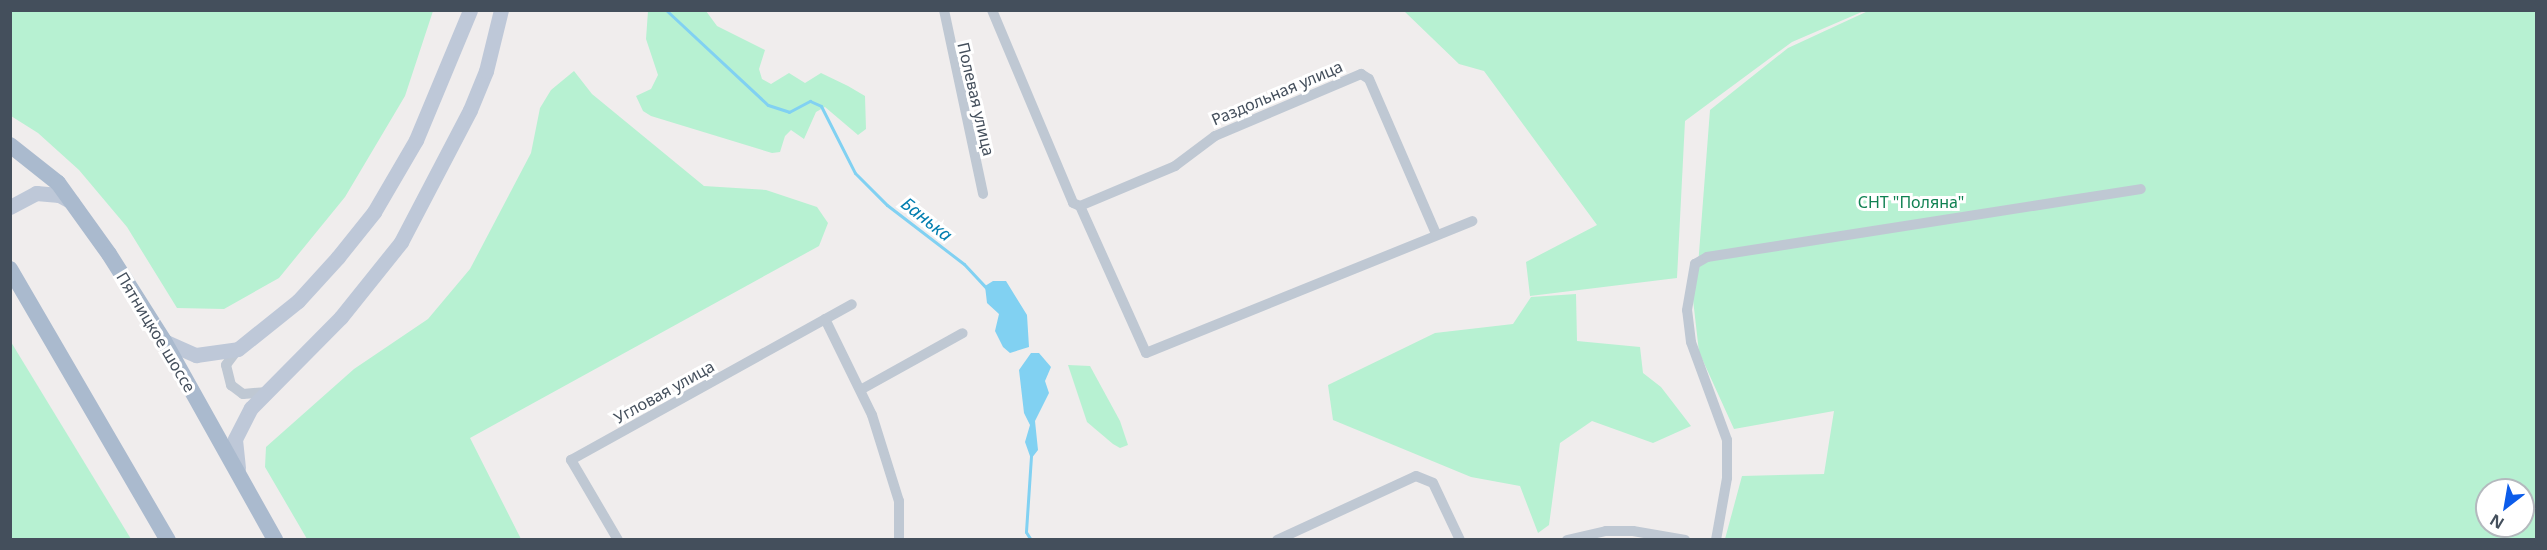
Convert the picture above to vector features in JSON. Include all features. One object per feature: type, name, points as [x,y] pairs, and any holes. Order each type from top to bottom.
[{"type":"main road","name":"Пятницкое шоссе","points":[[10,145],[38,164],[78,208],[164,341],[274,540]]},
{"type":"main road","points":[[10,269],[168,540]]},
{"type":"street","points":[[264,392],[243,394],[228,381],[226,366],[238,349],[298,301],[374,212],[416,140],[471,10]]},
{"type":"street","points":[[240,477],[235,439],[242,420],[264,392],[341,316],[401,242],[470,110],[486,71],[501,10]]},
{"type":"street","name":"Полевая улица","points":[[944,10],[983,194]]},
{"type":"street","points":[[992,10],[1073,204],[1080,206],[1146,353],[1472,220]]},
{"type":"street","name":"Раздольная улица","points":[[1080,206],[1175,166],[1215,135],[1361,74],[1370,80],[1436,234]]},
{"type":"street","points":[[1716,540],[1727,478],[1727,440],[1691,342],[1689,282],[1699,261],[2141,189]]},
{"type":"street","points":[[10,207],[28,195],[44,192],[66,198],[78,208]]},
{"type":"street","name":"Угловая улица","points":[[618,540],[571,460],[852,304]]},
{"type":"street","points":[[825,320],[862,389],[900,501],[899,540]]},
{"type":"street","points":[[862,389],[963,333]]},
{"type":"street","points":[[164,341],[196,355],[238,349]]},
{"type":"street","points":[[1277,540],[1416,476],[1433,483],[1460,540]]},
{"type":"street","points":[[1567,540],[1606,531],[1634,531],[1685,540]]},
{"type":"green space","points":[[10,11],[433,11],[405,96],[345,197],[279,278],[224,309],[177,308],[127,227],[79,170],[38,133],[11,116]]},
{"type":"green space","points":[[648,11],[706,11],[717,26],[765,50],[759,69],[762,79],[771,84],[789,73],[805,83],[821,73],[848,86],[865,96],[866,129],[858,135],[825,107],[816,112],[804,139],[791,130],[785,136],[780,152],[772,153],[651,116],[643,111],[636,96],[651,89],[658,75],[646,39]]},
{"type":"green space","points":[[1404,11],[1864,11],[1792,42],[1685,121],[1677,278],[1530,296],[1526,262],[1597,225],[1484,71],[1459,64]]},
{"type":"green space","name":"СНТ \"Поляна\"","points":[[1868,11],[2536,11],[2536,539],[1725,539],[1742,476],[1824,474],[1834,411],[1734,429],[1699,352],[1691,282],[1698,266],[1710,110],[1788,48]]},
{"type":"green space","points":[[574,71],[592,94],[704,186],[766,190],[817,207],[828,223],[819,246],[470,438],[521,539],[307,539],[265,467],[266,447],[354,369],[428,319],[470,269],[531,153],[540,108],[551,90]]},
{"type":"green space","points":[[1576,294],[1577,341],[1640,347],[1643,373],[1661,387],[1691,426],[1653,443],[1592,421],[1560,443],[1549,525],[1538,533],[1520,486],[1471,477],[1333,420],[1328,385],[1435,333],[1513,324],[1531,297]]},
{"type":"green space","points":[[11,342],[131,539],[11,539]]},
{"type":"green space","points":[[1068,365],[1090,366],[1120,421],[1128,445],[1120,448],[1087,422]]},
{"type":"water","points":[[993,281],[1006,281],[1027,315],[1029,347],[1010,353],[1003,347],[995,331],[999,314],[987,303],[985,286]]},
{"type":"water","points":[[1031,353],[1039,353],[1051,367],[1045,381],[1049,393],[1035,421],[1038,450],[1031,459],[1025,442],[1030,425],[1024,413],[1019,370]]},
{"type":"waterway","name":"Банька","points":[[666,10],[768,105],[789,112],[810,101],[821,106],[855,173],[887,205],[964,264],[986,288]]},
{"type":"waterway","name":"Банька","points":[[1031,456],[1026,532],[1031,540]]}]
